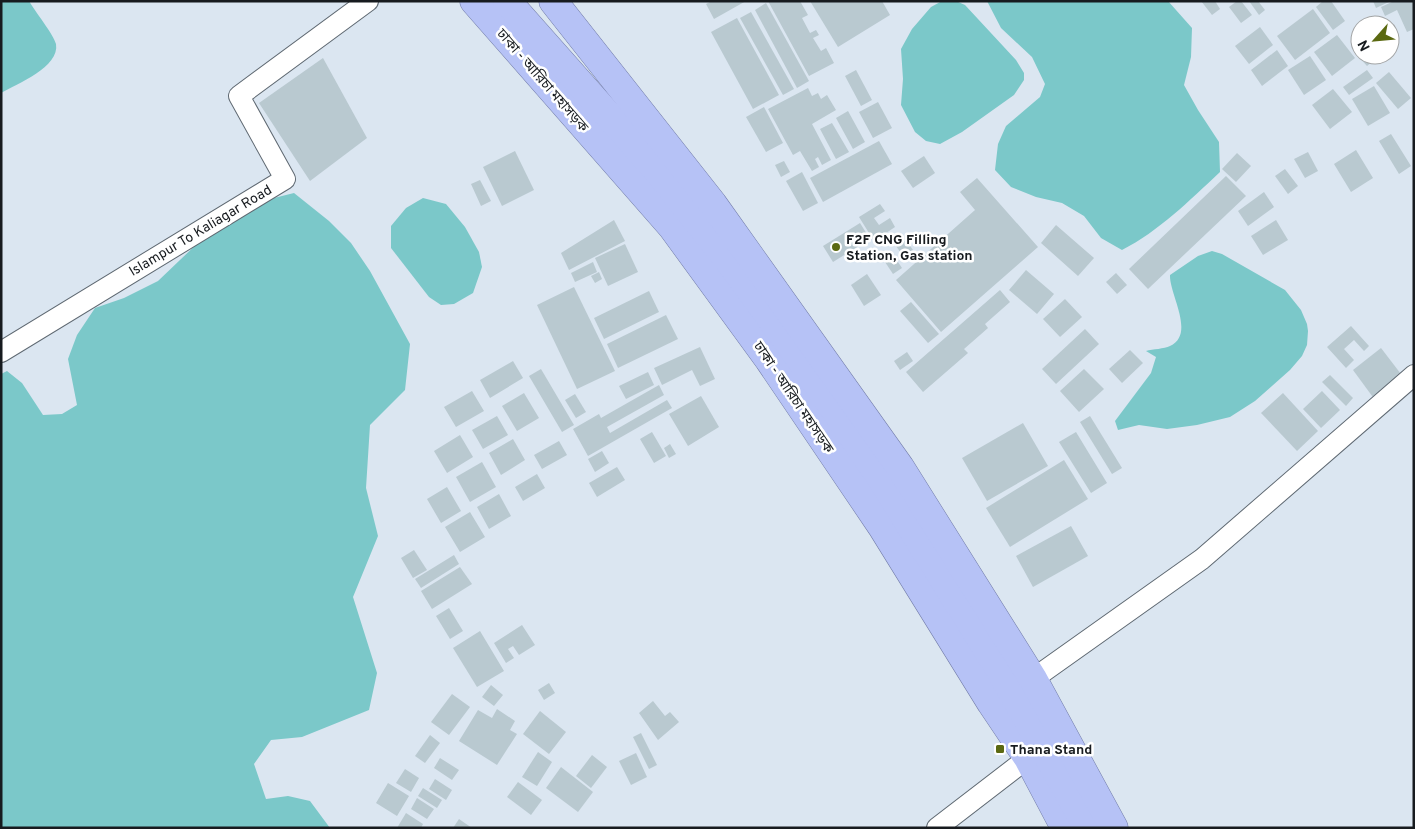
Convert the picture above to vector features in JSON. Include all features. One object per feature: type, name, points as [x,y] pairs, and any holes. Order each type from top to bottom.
[{"type":"highway","name":"ঢাকা - আরিচা মহাসড়ক","points":[[474,1],[672,227],[769,360],[882,528],[991,703],[1028,758],[1066,828]]},
{"type":"highway","points":[[507,1],[656,169],[732,264],[800,359],[878,474],[997,665],[1088,828]]},
{"type":"highway","points":[[553,1],[713,204],[888,451],[1033,680],[1114,828]]},
{"type":"street","name":"Islampur To Kaliagar Road","points":[[1,352],[285,179],[239,96],[368,1]]},
{"type":"street","points":[[1033,680],[1202,559],[1414,374]]},
{"type":"street","points":[[937,828],[1028,758]]},
{"type":"shaded area","points":[[1,1],[29,1],[56,44],[55,52],[45,67],[26,80],[1,93]]},
{"type":"shaded area","points":[[942,1],[956,1],[965,5],[1016,60],[1024,73],[1024,80],[1014,95],[962,132],[940,144],[926,141],[915,132],[901,105],[903,79],[901,49],[912,29],[931,7]]},
{"type":"shaded area","points":[[987,1],[1168,1],[1192,28],[1191,57],[1184,85],[1219,142],[1220,172],[1161,225],[1122,250],[1101,238],[1084,216],[1062,203],[1036,197],[1011,187],[995,170],[998,144],[1006,126],[1040,97],[1045,84],[1032,57],[1001,28]]},
{"type":"shaded area","points":[[294,193],[329,221],[351,243],[370,271],[410,344],[405,390],[370,425],[366,488],[378,536],[353,597],[377,673],[369,710],[302,737],[271,740],[254,764],[266,799],[288,796],[310,801],[330,828],[1,828],[1,374],[7,371],[22,383],[43,415],[62,414],[77,405],[68,359],[77,335],[95,308],[124,298],[158,281],[202,239],[266,200]]},
{"type":"shaded area","points":[[423,198],[446,204],[465,227],[479,252],[482,267],[473,293],[454,304],[441,305],[429,297],[391,248],[391,226],[406,208]]},
{"type":"shaded area","points":[[1212,251],[1222,254],[1285,290],[1301,310],[1307,324],[1307,345],[1302,356],[1290,370],[1255,401],[1230,417],[1197,425],[1167,429],[1139,425],[1118,430],[1115,421],[1151,373],[1156,357],[1146,351],[1170,346],[1181,333],[1181,323],[1170,275],[1198,256]]},
{"type":"building","points":[[712,1],[746,1],[714,19],[706,4]]},
{"type":"building","points":[[768,1],[800,1],[808,15],[802,18],[810,33],[816,30],[819,35],[813,38],[821,51],[826,48],[834,63],[809,76]]},
{"type":"building","points":[[810,1],[882,1],[890,15],[838,47]]},
{"type":"building","points":[[1201,1],[1215,1],[1220,9],[1212,15]]},
{"type":"building","points":[[1237,1],[1241,1],[1252,15],[1241,23],[1229,7]]},
{"type":"building","points":[[1249,1],[1258,1],[1265,10],[1259,15]]},
{"type":"building","points":[[1323,1],[1331,1],[1345,21],[1333,30],[1316,7]]},
{"type":"building","points":[[1373,1],[1391,1],[1376,8]]},
{"type":"building","points":[[1394,1],[1414,1],[1414,29],[1407,32],[1397,10],[1385,15],[1381,7]]},
{"type":"building","points":[[766,3],[809,81],[797,88],[755,10]]},
{"type":"building","points":[[1313,9],[1330,33],[1295,60],[1277,36]]},
{"type":"building","points":[[751,12],[794,89],[783,95],[740,18]]},
{"type":"building","points":[[737,18],[779,95],[753,109],[711,32]]},
{"type":"building","points":[[1260,27],[1273,45],[1249,64],[1235,46]]},
{"type":"building","points":[[1337,35],[1350,52],[1350,62],[1332,76],[1314,52]]},
{"type":"building","points":[[1277,50],[1288,66],[1262,86],[1251,70]]},
{"type":"building","points":[[1310,56],[1326,80],[1304,95],[1288,70]]},
{"type":"building","points":[[323,58],[367,138],[310,181],[259,103]]},
{"type":"building","points":[[856,70],[872,100],[861,106],[845,76]]},
{"type":"building","points":[[1367,70],[1373,78],[1349,95],[1343,87]]},
{"type":"building","points":[[1389,72],[1411,98],[1398,109],[1376,83]]},
{"type":"building","points":[[1374,86],[1390,113],[1368,126],[1352,99]]},
{"type":"building","points":[[808,88],[812,96],[818,93],[821,99],[827,95],[836,110],[812,124],[831,160],[822,165],[818,157],[815,159],[819,167],[812,171],[800,151],[793,155],[768,109]]},
{"type":"building","points":[[1333,89],[1352,112],[1330,129],[1312,105]]},
{"type":"building","points":[[878,102],[892,128],[873,138],[859,112]]},
{"type":"building","points":[[764,107],[783,143],[766,152],[746,117]]},
{"type":"building","points":[[848,111],[865,142],[853,149],[836,118]]},
{"type":"building","points":[[832,123],[849,152],[836,159],[820,129]]},
{"type":"building","points":[[1391,134],[1411,166],[1399,174],[1379,141]]},
{"type":"building","points":[[879,141],[892,164],[823,202],[810,178]]},
{"type":"building","points":[[1356,150],[1373,178],[1351,192],[1334,164]]},
{"type":"building","points":[[515,151],[534,190],[502,206],[483,167]]},
{"type":"building","points":[[1308,152],[1318,171],[1305,178],[1294,159]]},
{"type":"building","points":[[1237,153],[1251,166],[1236,182],[1222,169]]},
{"type":"building","points":[[924,156],[935,173],[913,188],[901,171]]},
{"type":"building","points":[[784,161],[790,172],[781,177],[775,165]]},
{"type":"building","points":[[1285,169],[1298,186],[1288,194],[1275,176]]},
{"type":"building","points":[[802,172],[818,203],[803,211],[786,181]]},
{"type":"building","points":[[1226,176],[1246,196],[1148,289],[1129,269]]},
{"type":"building","points":[[977,178],[1038,247],[941,332],[896,280],[975,210],[960,192]]},
{"type":"building","points":[[480,180],[491,201],[481,206],[471,184]]},
{"type":"building","points":[[1264,192],[1274,207],[1248,226],[1238,211]]},
{"type":"building","points":[[880,204],[885,211],[874,218],[879,225],[890,218],[895,227],[874,241],[859,217]]},
{"type":"building","points":[[614,220],[625,241],[569,270],[561,253]]},
{"type":"building","points":[[1276,220],[1288,240],[1263,255],[1251,236]]},
{"type":"building","points":[[860,223],[870,239],[833,262],[823,246]]},
{"type":"building","points":[[1056,225],[1094,258],[1078,276],[1041,243]]},
{"type":"building","points":[[906,240],[913,250],[903,256],[896,246]]},
{"type":"building","points":[[625,244],[638,272],[608,286],[595,258]]},
{"type":"building","points":[[892,253],[902,268],[893,274],[883,259]]},
{"type":"building","points":[[593,262],[597,272],[575,282],[571,273]]},
{"type":"building","points":[[1026,270],[1054,294],[1037,314],[1009,290]]},
{"type":"building","points":[[599,272],[602,279],[595,283],[591,276]]},
{"type":"building","points":[[1116,273],[1127,285],[1117,294],[1106,282]]},
{"type":"building","points":[[867,274],[881,295],[864,306],[851,285]]},
{"type":"building","points":[[574,287],[615,371],[577,389],[537,305]]},
{"type":"building","points":[[1000,290],[1010,302],[985,324],[988,328],[964,349],[968,353],[923,392],[906,372]]},
{"type":"building","points":[[649,291],[659,312],[604,339],[594,318]]},
{"type":"building","points":[[1065,299],[1082,317],[1060,337],[1043,319]]},
{"type":"building","points":[[911,302],[939,334],[928,343],[900,311]]},
{"type":"building","points":[[666,315],[678,339],[618,368],[607,344]]},
{"type":"building","points":[[1351,326],[1369,346],[1364,351],[1354,340],[1344,349],[1354,360],[1346,368],[1327,347]]},
{"type":"building","points":[[1085,329],[1099,344],[1056,384],[1042,369]]},
{"type":"building","points":[[700,347],[715,379],[700,386],[692,370],[662,385],[654,368]]},
{"type":"building","points":[[1381,348],[1404,378],[1375,400],[1353,370]]},
{"type":"building","points":[[1130,350],[1143,363],[1122,383],[1109,369]]},
{"type":"building","points":[[907,352],[913,361],[900,370],[894,361]]},
{"type":"building","points":[[513,361],[523,378],[490,398],[480,380]]},
{"type":"building","points":[[541,369],[574,425],[562,432],[529,376]]},
{"type":"building","points":[[1084,369],[1104,389],[1079,412],[1060,391]]},
{"type":"building","points":[[648,372],[654,385],[626,399],[619,386]]},
{"type":"building","points":[[1330,375],[1353,398],[1346,406],[1322,382]]},
{"type":"building","points":[[659,385],[664,395],[607,427],[610,433],[667,400],[672,408],[588,456],[573,429],[599,414],[601,418]]},
{"type":"building","points":[[472,391],[484,411],[456,427],[444,407]]},
{"type":"building","points":[[1322,391],[1340,410],[1321,428],[1303,409]]},
{"type":"building","points":[[524,393],[539,418],[517,431],[502,406]]},
{"type":"building","points":[[1283,393],[1318,431],[1297,451],[1261,413]]},
{"type":"building","points":[[575,394],[586,412],[576,418],[565,400]]},
{"type":"building","points":[[701,396],[719,427],[688,446],[669,414]]},
{"type":"building","points":[[497,416],[508,435],[483,449],[472,430]]},
{"type":"building","points":[[1090,416],[1122,468],[1112,474],[1080,422]]},
{"type":"building","points":[[1023,423],[1048,466],[987,501],[962,458]]},
{"type":"building","points":[[652,432],[666,456],[654,463],[640,439]]},
{"type":"building","points":[[1076,432],[1107,483],[1091,493],[1059,442]]},
{"type":"building","points":[[460,435],[473,457],[447,473],[434,451]]},
{"type":"building","points":[[513,439],[525,460],[501,475],[489,453]]},
{"type":"building","points":[[559,441],[567,455],[542,469],[534,455]]},
{"type":"building","points":[[670,444],[676,454],[669,458],[664,448]]},
{"type":"building","points":[[602,451],[609,463],[595,472],[588,459]]},
{"type":"building","points":[[1064,460],[1088,499],[1010,547],[986,508]]},
{"type":"building","points":[[482,462],[496,487],[470,502],[456,477]]},
{"type":"building","points":[[617,467],[625,480],[597,497],[589,483]]},
{"type":"building","points":[[537,474],[545,488],[523,501],[515,487]]},
{"type":"building","points":[[447,487],[461,511],[441,523],[427,499]]},
{"type":"building","points":[[499,494],[511,516],[489,529],[477,507]]},
{"type":"building","points":[[470,512],[485,537],[460,552],[445,527]]},
{"type":"building","points":[[1071,526],[1088,556],[1033,587],[1016,556]]},
{"type":"building","points":[[414,550],[427,570],[413,578],[401,558]]},
{"type":"building","points":[[454,555],[459,564],[421,588],[415,579]]},
{"type":"building","points":[[460,567],[472,584],[432,609],[421,591]]},
{"type":"building","points":[[449,608],[463,631],[450,639],[436,616]]},
{"type":"building","points":[[522,625],[535,645],[519,655],[513,646],[508,649],[514,658],[506,663],[494,643]]},
{"type":"building","points":[[480,631],[504,671],[477,687],[453,648]]},
{"type":"building","points":[[549,683],[555,693],[544,700],[538,690]]},
{"type":"building","points":[[491,685],[503,695],[494,706],[482,697]]},
{"type":"building","points":[[452,694],[470,707],[449,735],[431,722]]},
{"type":"building","points":[[653,701],[665,716],[670,712],[679,722],[658,740],[639,713]]},
{"type":"building","points":[[497,709],[515,721],[510,730],[517,734],[497,765],[459,741],[478,710],[492,718]]},
{"type":"building","points":[[540,711],[566,732],[549,754],[523,734]]},
{"type":"building","points":[[641,733],[657,765],[649,769],[633,737]]},
{"type":"building","points":[[430,735],[440,743],[425,763],[415,756]]},
{"type":"building","points":[[538,752],[552,762],[537,786],[522,777]]},
{"type":"building","points":[[636,753],[647,777],[631,785],[619,761]]},
{"type":"building","points":[[592,755],[607,767],[591,788],[576,776]]},
{"type":"building","points":[[440,758],[459,770],[452,780],[434,768]]},
{"type":"building","points":[[561,767],[593,792],[578,812],[546,788]]},
{"type":"building","points":[[405,769],[419,778],[411,792],[396,783]]},
{"type":"building","points":[[435,779],[452,790],[446,800],[429,789]]},
{"type":"building","points":[[518,782],[542,800],[531,815],[507,797]]},
{"type":"building","points":[[388,783],[409,796],[397,816],[376,803]]},
{"type":"building","points":[[423,788],[442,800],[437,808],[418,796]]},
{"type":"building","points":[[417,798],[434,809],[427,819],[411,809]]},
{"type":"building","points":[[406,813],[423,824],[421,828],[397,828]]},
{"type":"building","points":[[459,819],[472,828],[453,828]]},
{"type":"place","name":"F2F CNG Filling Station, Gas station","points":[[836,247]]},
{"type":"place","name":"Thana Stand","points":[[1000,749]]}]
